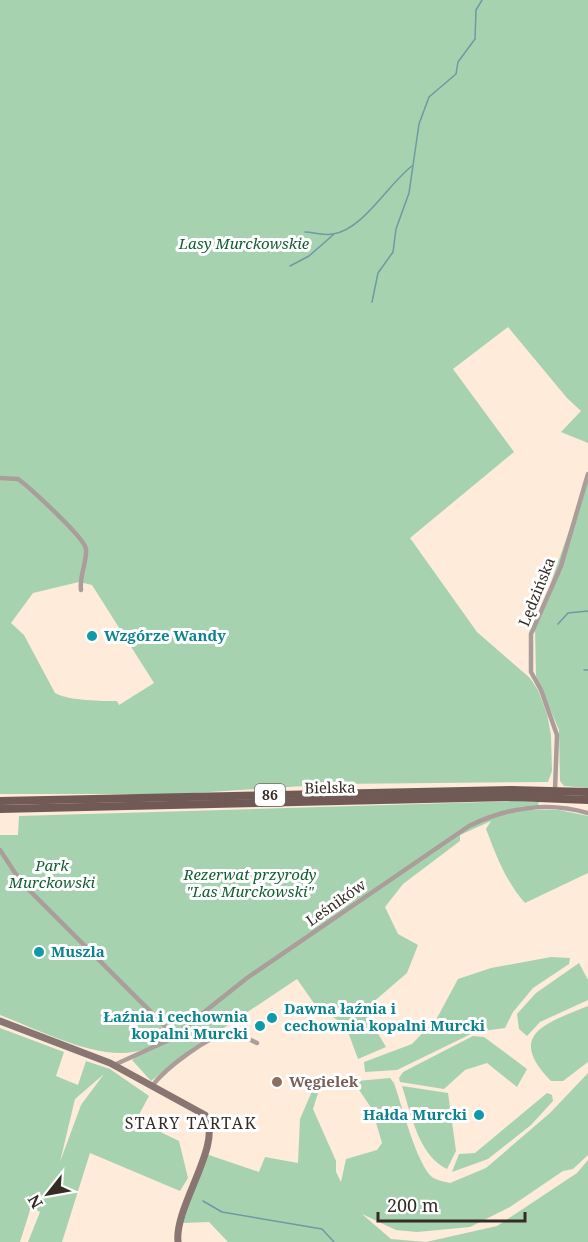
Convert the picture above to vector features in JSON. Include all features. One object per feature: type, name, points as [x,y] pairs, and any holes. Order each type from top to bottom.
[{"type":"main road","name":"Bielska","points":[[0,801],[555,790],[588,792]]},
{"type":"main road","name":"Bielska","points":[[0,809],[514,797],[588,800]]},
{"type":"street","name":"Lędzińska","points":[[555,790],[557,735],[541,690],[531,672],[531,634],[561,566],[588,474]]},
{"type":"street","points":[[0,478],[18,478],[79,536],[86,548],[80,581],[81,590]]},
{"type":"street","name":"Leśników","points":[[114,1065],[155,1047],[174,1035],[247,978],[469,826],[492,816],[525,808],[561,808],[588,813]]},
{"type":"street","points":[[0,850],[21,882],[174,1035]]},
{"type":"street","points":[[0,1021],[114,1065],[151,1088],[199,1111],[208,1120],[210,1138],[173,1242]]},
{"type":"street","points":[[151,1088],[163,1073],[230,1030],[256,1043]]},
{"type":"street","points":[[177,1232],[178,1242]]},
{"type":"green space","name":"Lasy Murckowskie","points":[[0,0],[588,0],[588,443],[561,432],[581,411],[567,398],[508,327],[453,369],[514,452],[410,538],[477,632],[530,678],[538,690],[547,714],[551,735],[552,771],[548,782],[334,784],[178,794],[0,794]],"holes":[[[79,582],[92,585],[154,683],[119,705],[117,701],[77,699],[55,693],[24,635],[11,623],[33,593]]]},
{"type":"green space","points":[[588,477],[588,788],[564,786],[560,781],[559,730],[536,676],[535,628]]},
{"type":"green space","points":[[539,802],[538,805],[519,807],[518,810],[559,810],[588,816],[588,873],[525,903],[507,877],[494,849],[486,829],[491,821],[460,835],[460,841],[403,884],[385,907],[398,934],[418,945],[407,973],[364,1010],[386,1047],[358,1059],[345,1024],[318,1009],[297,979],[183,1055],[151,1081],[132,1060],[145,1049],[129,1053],[111,1053],[92,1049],[53,1037],[0,1015],[0,835],[18,835],[19,816]]},
{"type":"green space","points":[[551,957],[570,958],[569,964],[533,988],[513,1012],[505,1028],[475,1032],[397,1070],[365,1072],[364,1062],[412,1044],[437,1018],[458,979],[491,968]]},
{"type":"green space","points":[[579,963],[588,980],[588,1000],[540,1022],[527,1036],[519,1029],[517,1014],[536,993]]},
{"type":"green space","points":[[588,1006],[588,1062],[563,1081],[551,1081],[538,1065],[532,1052],[532,1041],[537,1032],[546,1025]]},
{"type":"green space","points":[[0,1028],[64,1052],[56,1076],[78,1085],[86,1061],[110,1069],[149,1096],[136,1120],[179,1141],[188,1178],[180,1191],[90,1153],[62,1242],[28,1242],[40,1212],[31,1207],[20,1242],[0,1242]],"holes":[[[104,1074],[81,1105],[60,1162],[75,1099]]]},
{"type":"green space","points":[[473,1036],[484,1037],[527,1069],[517,1087],[487,1063],[465,1070],[444,1089],[400,1082],[399,1078],[403,1072]]},
{"type":"green space","points":[[588,1073],[588,1155],[573,1169],[563,1171],[510,1207],[470,1227],[417,1232],[396,1230],[362,1214],[391,1239],[426,1242],[228,1242],[209,1222],[182,1223],[206,1154],[259,1172],[265,1157],[298,1163],[300,1119],[313,1089],[319,1090],[313,1109],[336,1161],[336,1172],[341,1182],[346,1159],[377,1150],[382,1143],[372,1109],[355,1084],[357,1081],[390,1078],[394,1083],[415,1147],[426,1170],[432,1177],[450,1183],[486,1168],[550,1113]]},
{"type":"green space","points":[[402,1086],[448,1093],[456,1151],[447,1169],[429,1154],[417,1133]]},
{"type":"green space","points":[[547,1093],[552,1095],[553,1101],[531,1125],[488,1159],[452,1172],[459,1154],[475,1153]]},
{"type":"green space","points":[[588,1160],[588,1242],[426,1242],[497,1226],[577,1173]]},
{"type":"waterway","points":[[372,302],[378,273],[393,252],[396,229],[409,193],[419,124],[429,97],[456,74],[458,62],[475,39],[476,10],[482,0]]},
{"type":"waterway","points":[[305,232],[333,234],[355,224],[412,166]]},
{"type":"waterway","points":[[290,266],[309,256],[333,235]]},
{"type":"waterway","points":[[558,624],[568,613],[588,611]]},
{"type":"waterway","points":[[203,1201],[222,1212],[322,1229],[334,1242]]},
{"type":"place","name":"Wzgórze Wandy","points":[[92,636]]},
{"type":"place","name":"Muszla","points":[[39,952]]},
{"type":"place","name":"Dawna łaźnia i cechownia kopalni Murcki","points":[[272,1018]]},
{"type":"place","name":"Łaźnia i cechownia kopalni Murcki","points":[[260,1026]]},
{"type":"place","name":"Węgielek","points":[[277,1082]]},
{"type":"place","name":"Hałda Murcki","points":[[479,1115]]},
{"type":"district","name":"STARY TARTAK","points":[[191,1123]]},
{"type":"park label","name":"Park Murckowski","points":[[52,874]]},
{"type":"park label","name":"Rezerwat przyrody \"Las Murckowski\"","points":[[250,884]]}]
